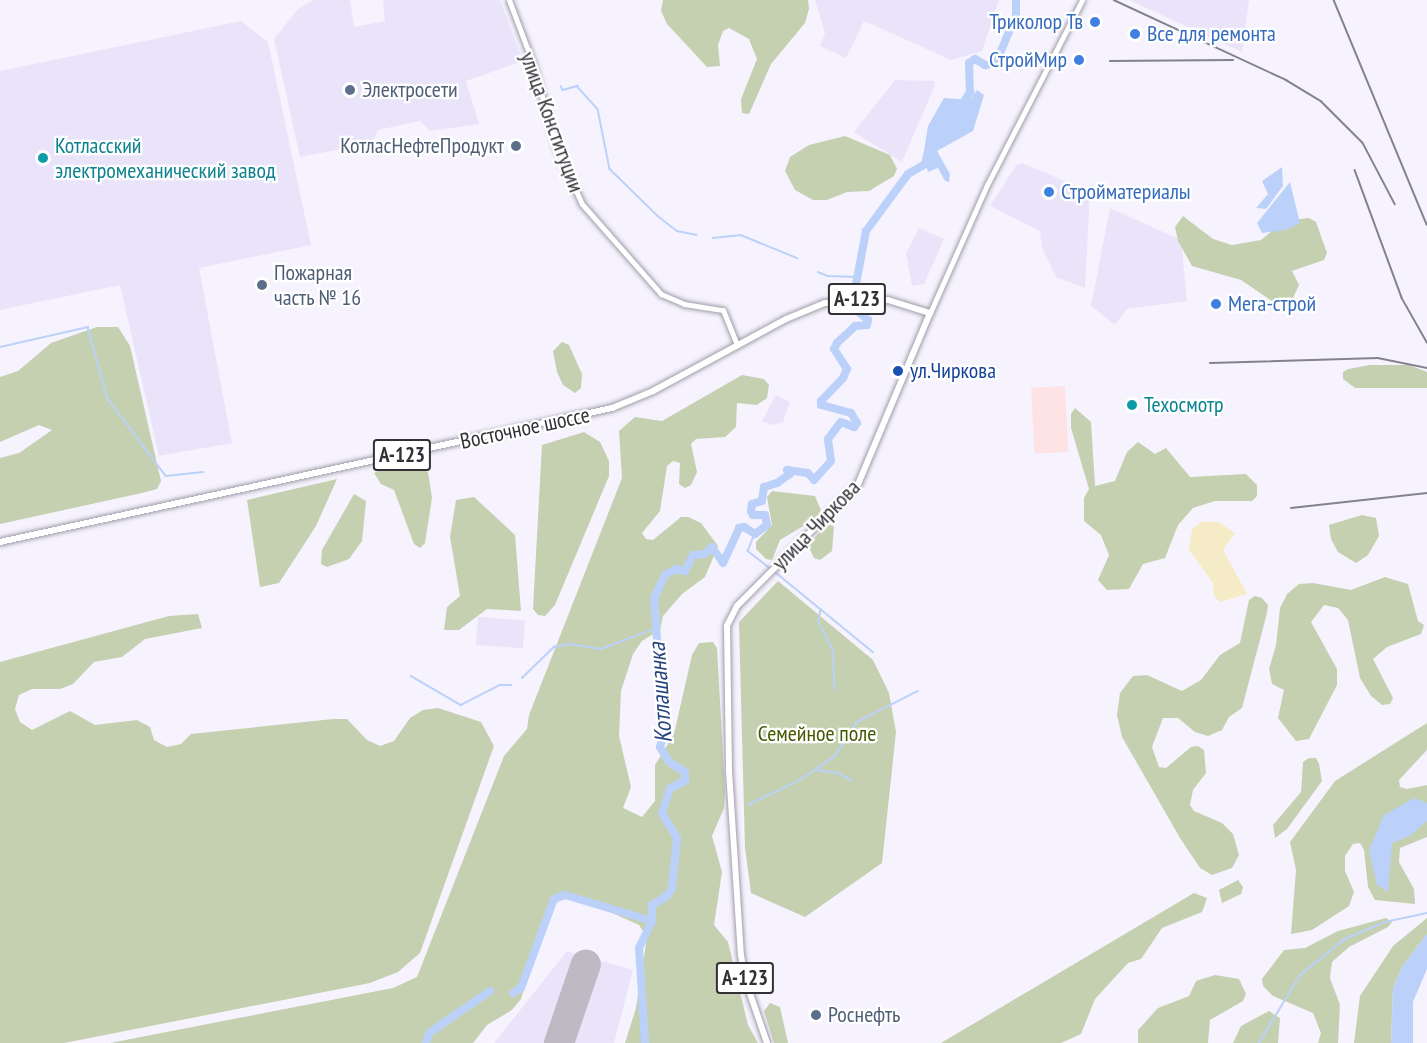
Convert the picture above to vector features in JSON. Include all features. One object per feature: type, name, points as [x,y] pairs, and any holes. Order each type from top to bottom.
[{"type":"main road","name":"улица Конституции","points":[[508,0],[532,61],[557,149],[582,204],[661,294],[684,304],[723,310],[737,345]]},
{"type":"main road","name":"улица Чиркова","points":[[767,1043],[745,979],[741,955],[724,645],[727,626],[737,606],[858,484],[987,185],[1082,0]]},
{"type":"main road","name":"Восточное шоссе","points":[[0,542],[593,413],[653,391],[812,307],[848,299],[875,299],[902,302],[930,313]]},
{"type":"shaded area","points":[[314,0],[350,0],[354,27],[385,21],[383,0],[500,0],[523,61],[466,81],[479,124],[430,131],[420,121],[378,130],[372,143],[300,157],[274,39],[298,9]]},
{"type":"shaded area","points":[[815,0],[999,0],[982,51],[951,60],[864,21],[846,58],[820,46],[825,33]]},
{"type":"shaded area","points":[[1129,0],[1249,0],[1242,52]]},
{"type":"shaded area","points":[[241,21],[268,42],[311,245],[199,268],[232,443],[159,456],[120,285],[0,310],[0,71]]},
{"type":"shaded area","points":[[895,80],[934,81],[935,85],[902,162],[854,132]]},
{"type":"shaded area","points":[[1022,163],[1090,192],[1085,288],[1056,277],[1042,248],[1040,231],[990,206],[1016,165]]},
{"type":"shaded area","points":[[1110,208],[1181,240],[1187,301],[1127,309],[1115,325],[1091,306]]},
{"type":"shaded area","points":[[919,228],[944,239],[924,284],[912,286],[906,253]]},
{"type":"shaded area","points":[[1065,386],[1068,452],[1035,454],[1031,388]]},
{"type":"shaded area","points":[[776,395],[790,402],[783,422],[773,425],[762,421]]},
{"type":"shaded area","points":[[478,617],[525,620],[523,648],[476,645]]},
{"type":"shaded area","points":[[567,951],[633,970],[614,1043],[494,1043]]},
{"type":"green space","points":[[663,0],[808,0],[809,9],[805,23],[771,64],[749,114],[742,113],[741,99],[757,59],[749,39],[729,28],[723,31],[718,45],[720,66],[707,67],[667,24],[661,11]]},
{"type":"green space","points":[[845,136],[890,155],[897,169],[894,176],[869,191],[847,192],[827,200],[813,200],[795,190],[785,171],[790,157],[809,145]]},
{"type":"green space","points":[[1183,216],[1213,239],[1232,245],[1261,240],[1284,221],[1309,218],[1316,222],[1327,253],[1324,260],[1292,271],[1299,285],[1293,298],[1272,301],[1241,280],[1192,266],[1178,241],[1175,227]]},
{"type":"green space","points":[[97,327],[118,327],[130,346],[161,481],[157,489],[0,524],[0,458],[19,453],[52,430],[39,425],[0,442],[0,377],[18,371],[51,343]]},
{"type":"green space","points":[[562,342],[569,345],[582,374],[581,388],[575,393],[563,385],[557,372],[553,351]]},
{"type":"green space","points":[[1370,365],[1409,365],[1427,372],[1427,388],[1355,388],[1343,379],[1343,372],[1348,369]]},
{"type":"green space","points":[[742,375],[764,379],[769,385],[767,398],[757,405],[737,403],[736,427],[725,437],[696,439],[691,444],[697,472],[691,485],[685,488],[679,484],[680,463],[673,461],[667,466],[660,511],[642,533],[646,539],[653,540],[681,517],[688,517],[701,523],[718,546],[705,577],[682,594],[663,616],[660,630],[642,641],[633,654],[621,691],[619,736],[631,787],[623,808],[642,817],[655,801],[655,765],[674,734],[692,655],[699,643],[713,642],[717,648],[725,792],[724,808],[712,836],[722,872],[714,925],[728,942],[748,1025],[758,1043],[625,1043],[636,1008],[647,937],[639,925],[590,903],[562,897],[550,906],[521,999],[512,1010],[487,1025],[473,1043],[110,1043],[393,988],[417,977],[504,756],[527,729],[529,715],[622,478],[619,431],[635,417],[662,421]]},
{"type":"green space","points":[[1075,408],[1091,422],[1095,486],[1115,481],[1127,452],[1138,442],[1155,454],[1166,448],[1190,477],[1246,474],[1257,485],[1257,496],[1252,501],[1215,501],[1193,508],[1178,525],[1165,558],[1143,564],[1129,589],[1107,590],[1098,580],[1109,555],[1101,535],[1084,521],[1084,498],[1089,489],[1071,428],[1071,414]]},
{"type":"green space","points":[[584,432],[600,442],[609,461],[609,476],[555,605],[545,616],[538,615],[533,609],[542,445]]},
{"type":"green space","points":[[409,463],[428,472],[432,498],[425,543],[420,548],[414,544],[394,490],[381,484],[374,473],[387,466]]},
{"type":"green space","points":[[337,479],[316,526],[279,583],[260,587],[247,500]]},
{"type":"green space","points":[[772,491],[815,496],[821,510],[818,517],[780,540],[772,560],[766,559],[756,549],[756,542],[772,525],[767,497]]},
{"type":"green space","points":[[354,494],[366,501],[362,541],[349,559],[327,567],[321,564],[322,550]]},
{"type":"green space","points":[[474,497],[515,535],[521,611],[487,609],[459,630],[444,630],[447,607],[460,596],[450,537],[456,500]]},
{"type":"green space","points":[[1362,515],[1376,518],[1379,536],[1368,555],[1356,563],[1338,552],[1331,539],[1329,525]]},
{"type":"green space","points":[[827,524],[834,526],[832,551],[820,560],[814,558],[808,545]]},
{"type":"green space","points":[[1385,577],[1408,584],[1418,621],[1424,625],[1421,634],[1387,647],[1373,659],[1393,698],[1390,704],[1382,705],[1371,696],[1360,678],[1348,620],[1338,608],[1324,605],[1311,622],[1337,669],[1337,685],[1309,739],[1296,741],[1278,718],[1284,690],[1272,684],[1269,669],[1276,645],[1280,608],[1287,594],[1299,584],[1313,583],[1351,590]]},
{"type":"green space","name":"Семейное поле","points":[[778,581],[873,660],[889,693],[896,732],[882,863],[805,917],[751,893],[745,848],[739,622]]},
{"type":"green space","points":[[1255,596],[1262,598],[1268,605],[1242,708],[1229,717],[1222,730],[1208,736],[1195,732],[1178,718],[1163,718],[1152,747],[1159,767],[1166,768],[1191,747],[1198,746],[1204,750],[1206,773],[1193,790],[1190,805],[1194,811],[1222,823],[1233,834],[1239,855],[1232,868],[1212,875],[1200,868],[1180,838],[1122,737],[1117,715],[1120,693],[1133,676],[1147,675],[1182,691],[1201,680],[1220,655],[1240,643],[1249,600]]},
{"type":"green space","points":[[198,614],[202,628],[145,639],[122,657],[94,662],[73,684],[60,689],[32,689],[19,695],[15,709],[20,722],[32,730],[70,711],[95,725],[137,720],[150,727],[154,740],[167,747],[181,744],[191,734],[333,719],[347,719],[367,740],[380,746],[394,741],[410,718],[423,710],[438,708],[481,722],[494,746],[420,953],[398,972],[370,983],[64,1043],[0,1043],[0,662],[169,616]]},
{"type":"green space","points":[[1427,723],[1427,750],[1399,780],[1400,787],[1407,789],[1427,785],[1427,837],[1400,848],[1399,862],[1414,889],[1415,904],[1375,900],[1368,887],[1364,850],[1360,843],[1353,844],[1345,856],[1345,871],[1354,892],[1349,906],[1312,930],[1291,934],[1296,870],[1290,842],[1335,781]]},
{"type":"green space","points":[[1309,758],[1316,758],[1322,781],[1287,829],[1275,838],[1273,825],[1301,792],[1303,762]]},
{"type":"green space","points":[[1238,880],[1243,887],[1241,894],[1222,903],[1219,890]]},
{"type":"green space","points":[[1194,893],[1207,898],[1202,912],[1162,928],[1141,959],[1128,963],[1095,999],[1081,1034],[1061,1043],[941,1043]]},
{"type":"green space","points":[[1386,918],[1392,922],[1388,927],[1349,947],[1332,962],[1330,978],[1340,1005],[1338,1043],[1318,1043],[1321,1033],[1313,1013],[1273,996],[1263,986],[1262,979],[1284,950],[1305,948],[1338,931]]},
{"type":"green space","points":[[1427,918],[1427,934],[1402,967],[1393,988],[1391,1043],[1354,1043],[1360,996],[1393,946]]},
{"type":"green space","points":[[1215,975],[1239,979],[1246,994],[1243,1001],[1210,1020],[1208,1043],[1138,1043],[1138,1030],[1158,1008],[1189,996],[1196,981]]},
{"type":"green space","points":[[770,1003],[780,1007],[788,1043],[774,1043],[764,1011]]},
{"type":"green space","points":[[1269,1011],[1280,1018],[1278,1043],[1233,1043],[1241,1026]]},
{"type":"sand","points":[[1202,522],[1218,522],[1235,533],[1223,550],[1247,594],[1220,602],[1214,596],[1213,583],[1189,550],[1192,529]]},
{"type":"water","points":[[977,90],[984,95],[973,131],[937,151],[950,174],[949,182],[945,181],[938,168],[928,172],[923,157],[928,126],[944,98],[970,100]]},
{"type":"water","points":[[1282,167],[1283,186],[1266,209],[1256,208],[1268,194],[1262,181]]},
{"type":"water","points":[[1290,182],[1300,223],[1286,230],[1262,233],[1257,223]]},
{"type":"water","points":[[1414,798],[1427,803],[1427,821],[1410,836],[1392,843],[1388,892],[1377,885],[1369,850],[1384,815]]},
{"type":"water","points":[[1427,934],[1427,969],[1413,1002],[1413,1043],[1391,1043],[1393,988],[1402,967]]},
{"type":"waterway","name":"Котлашанка","points":[[961,106],[970,92],[969,63],[975,59],[985,65],[996,63],[1016,15],[1016,0]]},
{"type":"waterway","points":[[561,86],[563,90],[577,86],[598,109],[610,169],[658,216],[677,231],[697,235]]},
{"type":"waterway","name":"Котлашанка","points":[[854,295],[866,231],[908,174],[925,164],[927,155]]},
{"type":"waterway","points":[[713,238],[741,235],[797,258]]},
{"type":"waterway","points":[[818,272],[828,276],[856,277]]},
{"type":"waterway","points":[[645,1043],[639,948],[652,921],[652,905],[667,896],[672,888],[677,838],[662,813],[670,788],[685,781],[685,772],[669,762],[660,747],[664,734],[654,598],[665,575],[676,569],[685,571],[693,555],[705,554],[712,547],[723,563],[739,528],[744,527],[755,534],[767,525],[765,515],[753,515],[751,511],[752,504],[762,501],[764,487],[777,483],[790,474],[787,470],[808,473],[814,480],[831,461],[828,439],[841,422],[854,427],[857,423],[851,413],[821,405],[821,401],[843,378],[847,369],[834,349],[837,343],[855,326],[867,325],[868,320],[853,307],[853,303]]},
{"type":"waterway","points":[[0,347],[88,327],[108,399],[166,476],[203,472]]},
{"type":"waterway","points":[[755,534],[748,551],[770,568]]},
{"type":"waterway","points":[[774,571],[873,652]]},
{"type":"waterway","points":[[821,609],[819,622],[833,650],[835,689]]},
{"type":"waterway","points":[[522,678],[554,647],[569,644],[601,649],[654,629]]},
{"type":"waterway","points":[[411,676],[461,705],[500,685],[511,685]]},
{"type":"waterway","points":[[748,805],[800,780],[835,756],[857,722],[918,691]]},
{"type":"waterway","points":[[815,770],[838,773],[851,780]]},
{"type":"waterway","name":"Котлашанка","points":[[513,993],[521,988],[554,899],[565,895],[652,921]]},
{"type":"waterway","points":[[1259,1043],[1300,975],[1345,939],[1385,922],[1427,913]]},
{"type":"waterway","name":"Котлашанка","points":[[426,1043],[429,1033],[490,991]]},
{"type":"runway","points":[[559,1043],[586,964]]},
{"type":"railway","points":[[1114,0],[1286,80],[1321,101],[1363,143],[1395,204]]},
{"type":"railway","points":[[1334,0],[1427,225]]},
{"type":"railway","points":[[1110,61],[1233,60]]},
{"type":"railway","points":[[1355,170],[1402,298],[1427,342]]},
{"type":"railway","points":[[1210,363],[1378,358],[1427,368]]},
{"type":"railway","points":[[1291,508],[1427,493]]},
{"type":"place","name":"Триколор Тв","points":[[1095,22]]},
{"type":"place","name":"Все для ремонта","points":[[1135,34]]},
{"type":"place","name":"СтройМир","points":[[1079,60]]},
{"type":"place","name":"Электросети","points":[[350,90]]},
{"type":"place","name":"КотласНефтеПродукт","points":[[516,146]]},
{"type":"place","name":"Котласский электромеханический завод","points":[[43,158]]},
{"type":"place","name":"Стройматериалы","points":[[1049,192]]},
{"type":"place","name":"Пожарная часть № 16","points":[[262,285]]},
{"type":"place","name":"Мега-строй","points":[[1216,304]]},
{"type":"place","name":"ул.Чиркова","points":[[898,371]]},
{"type":"place","name":"Техосмотр","points":[[1132,405]]},
{"type":"place","name":"Роснефть","points":[[816,1015]]}]
